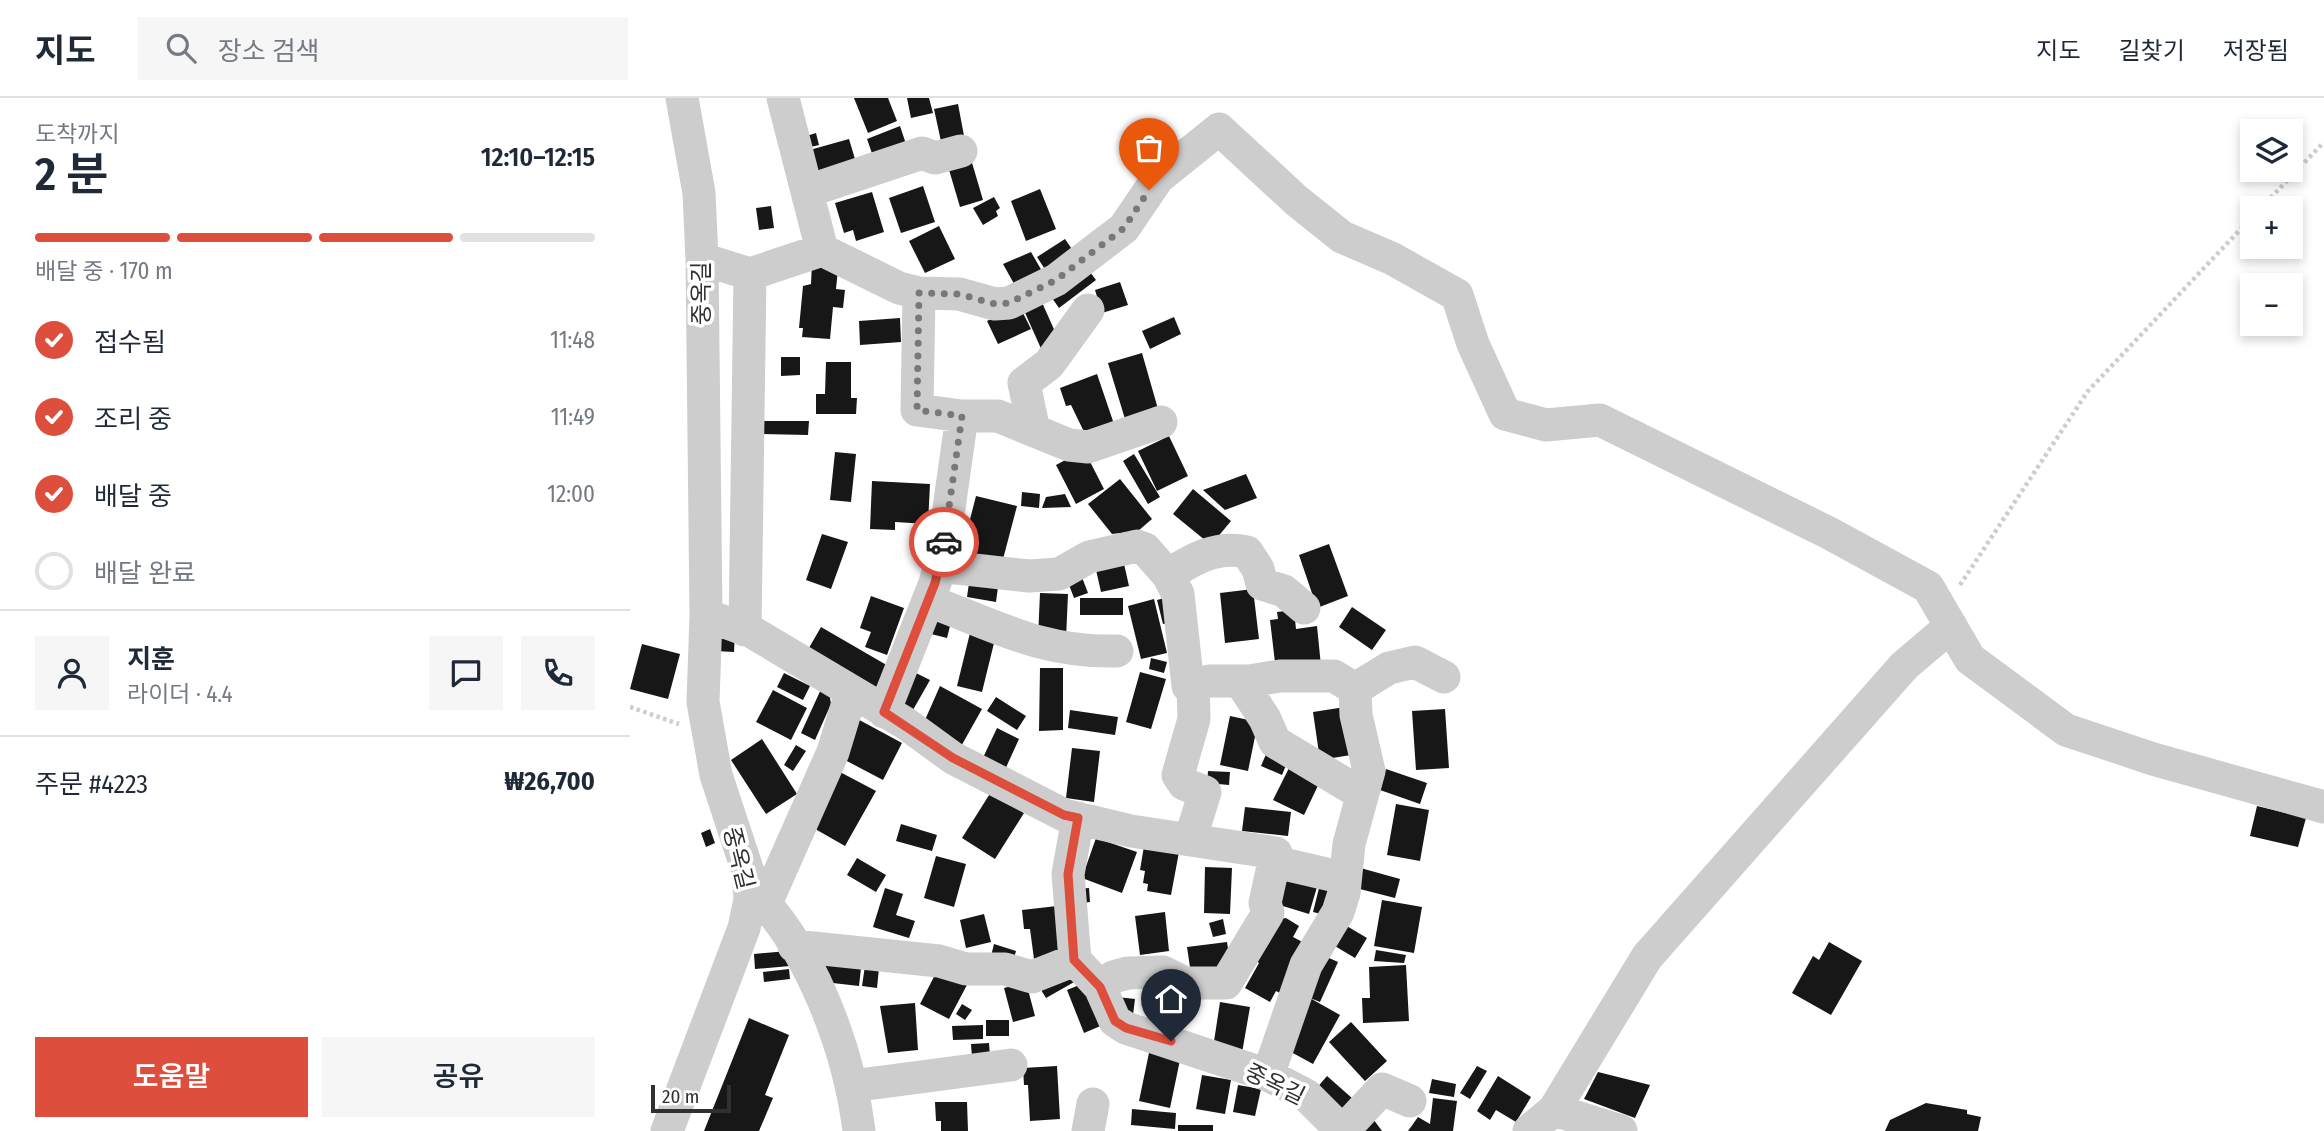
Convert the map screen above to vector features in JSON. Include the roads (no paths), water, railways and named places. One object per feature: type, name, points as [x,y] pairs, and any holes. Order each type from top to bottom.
[{"type":"street","name":"중옥길","points":[[667,1131],[744,928],[750,900],[757,895],[716,775],[703,702],[706,615],[702,259],[699,193],[682,98]]},
{"type":"street","points":[[783,98],[822,250]]},
{"type":"street","points":[[702,259],[750,274],[822,250],[899,288],[919,293],[959,294],[995,304],[1009,303],[1056,280],[1124,228],[1158,178],[1219,129],[1297,201],[1342,237],[1393,259],[1457,295],[1473,344],[1505,414],[1546,425],[1600,420],[1829,533],[1928,587],[1970,659],[2066,730],[2152,759],[2324,807]]},
{"type":"street","points":[[808,191],[922,153],[935,158],[961,150]]},
{"type":"street","points":[[745,630],[750,274]]},
{"type":"street","points":[[919,293],[917,410],[962,416],[998,416],[1069,445],[1088,447],[1161,422]]},
{"type":"street","points":[[1034,431],[1024,383],[1049,364],[1088,310]]},
{"type":"street","points":[[884,712],[929,601],[939,566],[962,416]]},
{"type":"street","points":[[939,566],[1029,576],[1059,574],[1089,557],[1137,546],[1158,562],[1178,594],[1188,686],[1209,681],[1240,681],[1280,676],[1334,676],[1355,689]]},
{"type":"street","points":[[1168,575],[1196,557],[1231,548],[1247,552],[1258,569],[1262,584],[1284,592],[1304,608]]},
{"type":"street","points":[[929,601],[1031,642],[1080,652],[1116,651]]},
{"type":"street","points":[[706,615],[745,630],[884,712],[953,758],[1064,815],[1130,831],[1276,857],[1344,878]]},
{"type":"street","points":[[1621,1131],[1541,1121],[1647,957],[1947,620]]},
{"type":"street","points":[[1355,689],[1389,668],[1415,662],[1444,677]]},
{"type":"street","points":[[1240,681],[1265,719],[1275,742],[1362,794]]},
{"type":"street","points":[[1190,840],[1205,792],[1184,784],[1178,775],[1194,719],[1193,686]]},
{"type":"street","points":[[1268,1075],[1306,965],[1338,912],[1349,844],[1369,771],[1356,715],[1355,689]]},
{"type":"street","points":[[851,693],[833,752],[757,895],[794,946],[820,995],[852,1086],[859,1131]]},
{"type":"street","points":[[794,946],[939,961],[966,969],[1005,969],[1032,977],[1074,960],[1068,874],[1078,818]]},
{"type":"street","points":[[1100,987],[1113,977],[1128,973],[1163,972],[1185,983],[1226,983],[1268,913],[1265,904],[1276,857]]},
{"type":"street","name":"중옥길","points":[[1074,960],[1100,987],[1115,1021],[1126,1028],[1268,1075],[1306,1095],[1343,1131]]},
{"type":"street","points":[[852,1086],[1011,1065]]},
{"type":"street","points":[[1343,1131],[1382,1088],[1410,1101]]}]
